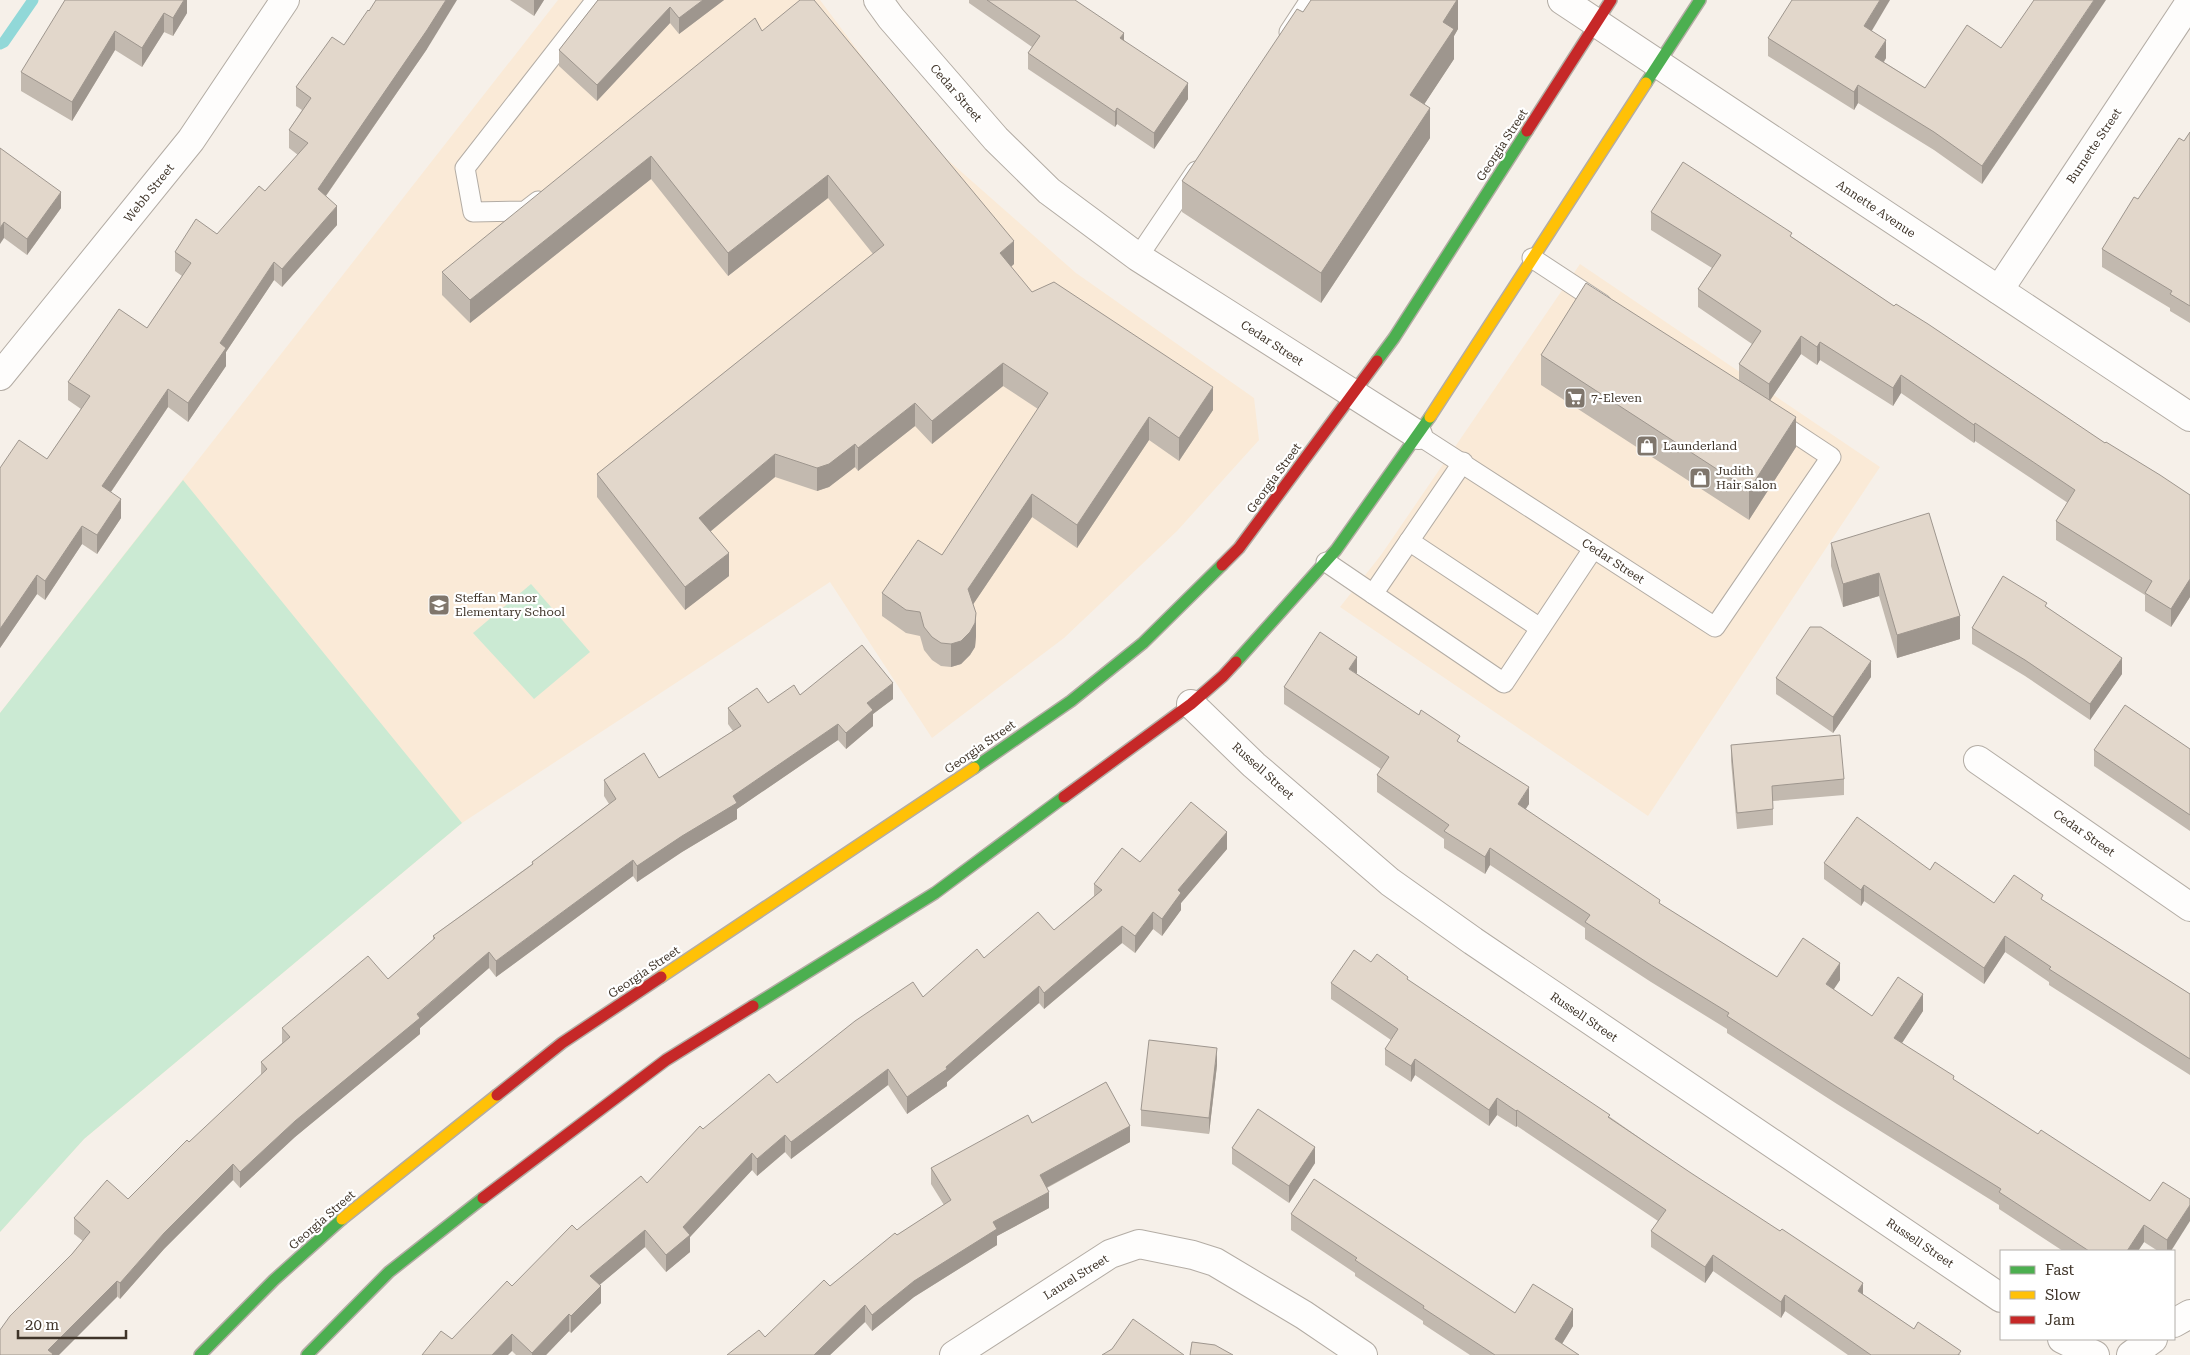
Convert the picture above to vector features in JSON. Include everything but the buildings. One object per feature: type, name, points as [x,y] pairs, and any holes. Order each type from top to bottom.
[{"type":"main road","name":"Georgia Street","points":[[200,1355],[274,1280],[362,1202],[562,1043],[933,796],[1071,701],[1143,643],[1239,548],[1394,338],[1611,0]]},
{"type":"main road","points":[[307,1355],[389,1272],[513,1174],[666,1060],[935,893],[1192,704],[1223,676],[1336,550],[1418,435],[1700,0]]},
{"type":"street","name":"Webb Street","points":[[0,376],[9,347],[191,140],[285,0]]},
{"type":"street","name":"Cedar Street","points":[[878,0],[891,18],[996,139],[1048,190],[1138,257],[1418,435]]},
{"type":"street","name":"Annette Avenue","points":[[1562,0],[2190,416]]},
{"type":"street","name":"Burnette Street","points":[[1999,290],[2190,2]]},
{"type":"street","name":"Russell Street","points":[[1192,704],[1254,765],[1390,882],[1473,941],[2000,1297]]},
{"type":"street","name":"Cedar Street","points":[[1978,760],[2190,907]]},
{"type":"street","name":"Laurel Street","points":[[954,1355],[1110,1254],[1139,1244],[1193,1255],[1215,1262],[1304,1315],[1363,1355]]},
{"type":"street","points":[[2175,1322],[2190,1314]]},
{"type":"street","points":[[2064,1340],[2095,1355]]},
{"type":"street","points":[[2131,1355],[2152,1340]]},
{"type":"lane","points":[[555,187],[525,211],[473,212],[465,168],[596,0]]},
{"type":"lane","points":[[1277,50],[1310,0]]},
{"type":"lane","points":[[1138,257],[1205,158]]},
{"type":"lane","points":[[1532,258],[1615,313]]},
{"type":"lane","name":"Cedar Street","points":[[1418,435],[1463,462],[1715,627],[1831,457],[1756,408]]},
{"type":"lane","points":[[1373,594],[1463,462]]},
{"type":"lane","points":[[1409,541],[1540,628]]},
{"type":"lane","points":[[1326,562],[1504,683],[1593,548]]},
{"type":"shaded area","name":"Steffan Manor Elementary School","points":[[558,0],[820,0],[924,139],[1076,273],[1254,398],[1259,440],[1177,531],[1064,638],[932,738],[830,582],[462,823],[84,1139],[0,1232],[0,713]]},
{"type":"shaded area","points":[[1580,264],[1880,467],[1648,816],[1340,607],[1381,555]]},
{"type":"green space","points":[[183,480],[462,823],[84,1139],[0,1232],[0,713]]},
{"type":"green space","points":[[531,584],[590,652],[534,699],[473,633]]},
{"type":"waterway","points":[[0,44],[4,42],[33,0]]},
{"type":"traffic: fast","points":[[1646,83],[1700,0]]},
{"type":"traffic: fast","points":[[1377,361],[1394,338],[1527,131]]},
{"type":"traffic: fast","points":[[1236,662],[1336,550],[1430,417]]},
{"type":"traffic: fast","points":[[974,768],[1071,701],[1143,643],[1222,565]]},
{"type":"traffic: fast","points":[[753,1006],[935,893],[1064,797]]},
{"type":"traffic: fast","points":[[307,1355],[389,1272],[483,1198]]},
{"type":"traffic: fast","points":[[200,1355],[274,1280],[342,1219]]},
{"type":"traffic: slow","points":[[1430,417],[1646,83]]},
{"type":"traffic: slow","points":[[661,977],[974,768]]},
{"type":"traffic: slow","points":[[342,1219],[497,1095]]},
{"type":"traffic: jam","points":[[1527,131],[1611,0]]},
{"type":"traffic: jam","points":[[1222,565],[1239,548],[1377,361]]},
{"type":"traffic: jam","points":[[1064,797],[1191,704],[1236,662]]},
{"type":"traffic: jam","points":[[497,1095],[562,1043],[661,977]]},
{"type":"traffic: jam","points":[[483,1198],[666,1060],[753,1006]]},
{"type":"place","name":"7-Eleven","points":[[1575,398]]},
{"type":"place","name":"Launderland","points":[[1647,446]]},
{"type":"place","name":"Judith Hair Salon","points":[[1700,478]]},
{"type":"place","name":"Steffan Manor Elementary School","points":[[439,605]]}]
